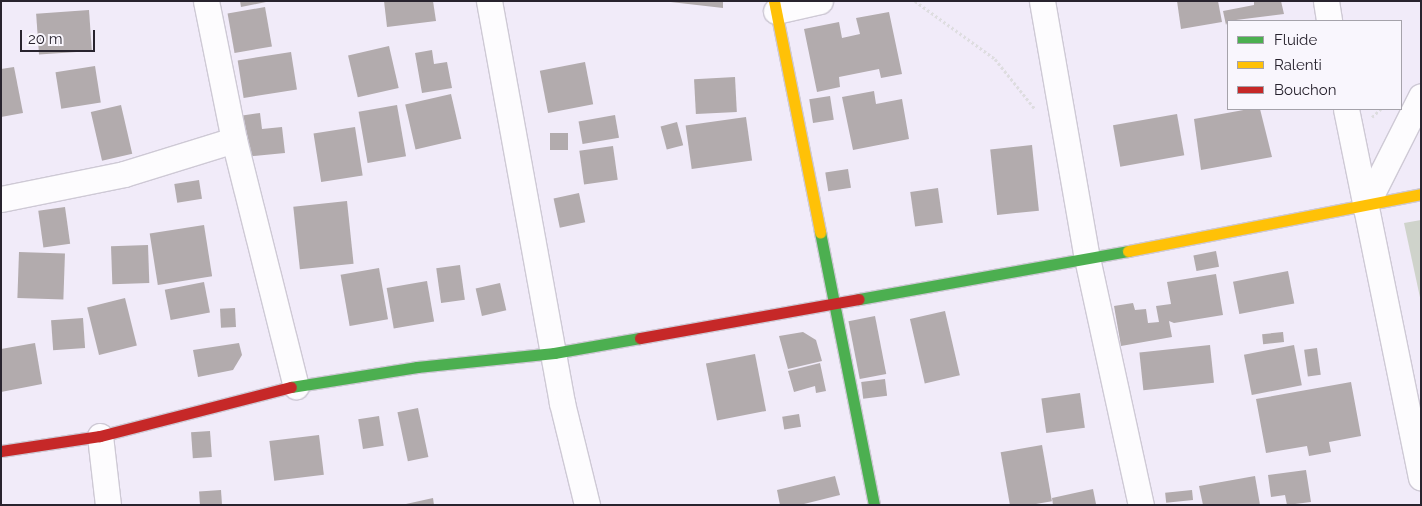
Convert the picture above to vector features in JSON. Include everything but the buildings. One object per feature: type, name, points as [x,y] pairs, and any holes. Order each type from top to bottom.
[{"type":"street","points":[[206,1],[234,140],[296,386]]},
{"type":"street","points":[[488,1],[554,353],[587,505]]},
{"type":"street","points":[[820,1],[775,6],[832,303],[874,505]]},
{"type":"street","points":[[1042,1],[1086,258],[1141,505]]},
{"type":"street","points":[[1326,1],[1330,20]]},
{"type":"street","points":[[1365,207],[1421,96]]},
{"type":"street","points":[[1346,110],[1421,477]]},
{"type":"street","points":[[1,199],[124,174],[234,140]]},
{"type":"street","points":[[1,451],[100,436],[296,386],[417,367],[554,353],[1365,207],[1421,194]]},
{"type":"street","points":[[100,436],[108,505]]},
{"type":"path","points":[[915,1],[995,59],[1038,112]]},
{"type":"shaded area","points":[[1421,220],[1421,302],[1404,223]]},
{"type":"traffic: fast","points":[[820,232],[874,505]]},
{"type":"traffic: fast","points":[[859,299],[1128,251]]},
{"type":"traffic: fast","points":[[291,387],[417,367],[554,353],[640,338]]},
{"type":"traffic: slow","points":[[774,1],[820,232]]},
{"type":"traffic: slow","points":[[1128,251],[1421,194]]},
{"type":"traffic: jam","points":[[640,338],[859,299]]},
{"type":"traffic: jam","points":[[1,451],[100,436],[291,387]]}]
